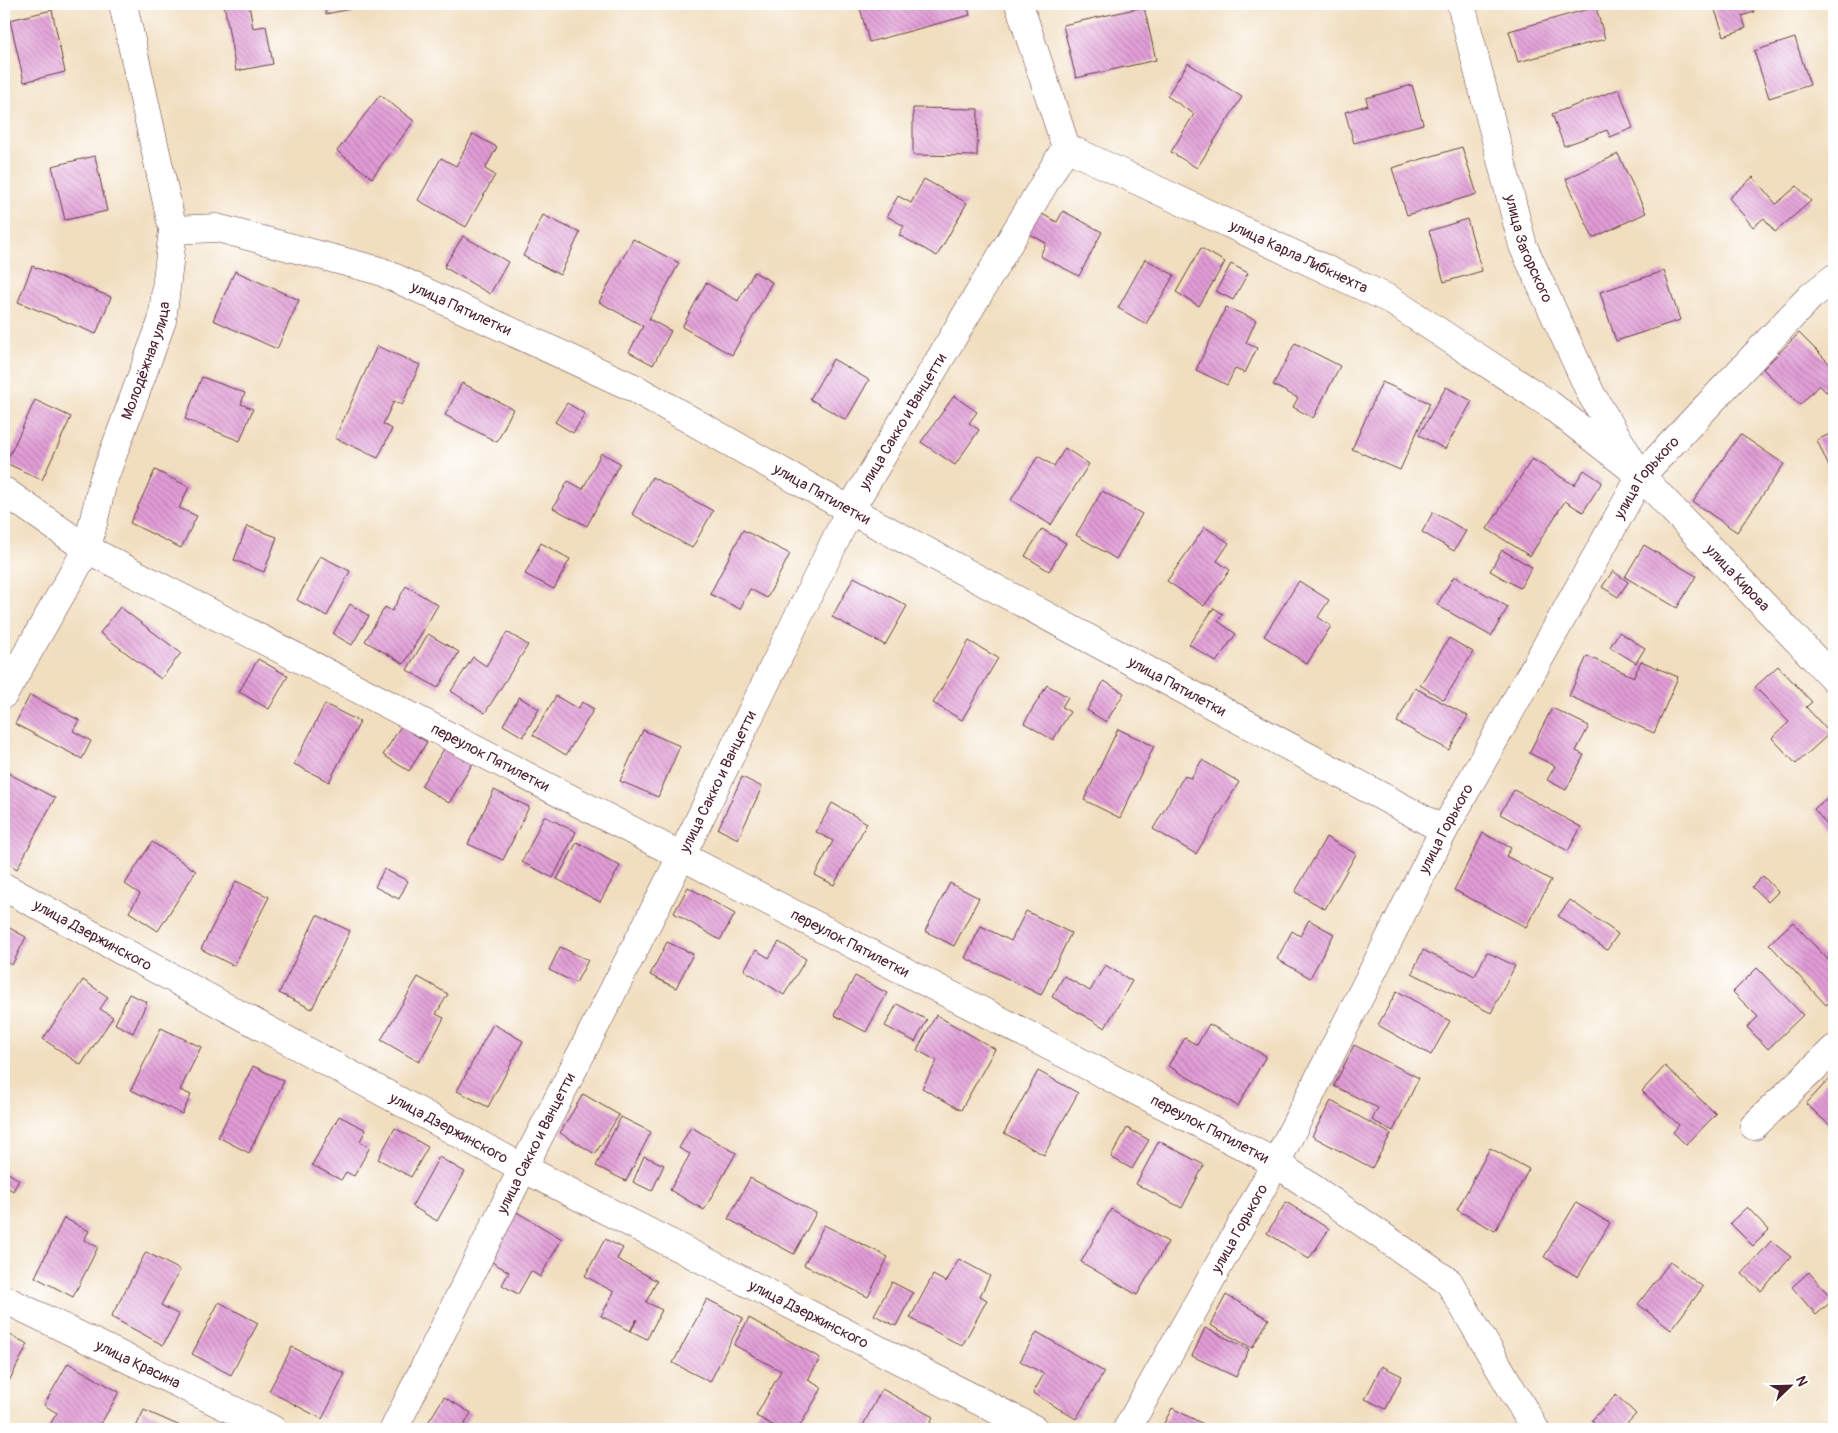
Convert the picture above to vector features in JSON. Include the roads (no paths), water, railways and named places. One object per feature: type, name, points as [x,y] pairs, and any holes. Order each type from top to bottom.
[{"type":"street","name":"Молодёжная улица","points":[[4,694],[87,549],[103,481],[162,321],[174,230],[123,4]]},
{"type":"street","points":[[1019,4],[1066,147]]},
{"type":"street","name":"улица Загорского","points":[[1461,4],[1523,246],[1591,394],[1641,476]]},
{"type":"street","name":"улица Карла Либкнехта","points":[[1066,147],[1389,299],[1550,404],[1641,476]]},
{"type":"street","name":"улица Сакко и Ванцетти","points":[[394,1429],[523,1168],[681,857],[850,510],[1066,147]]},
{"type":"street","name":"улица Пятилетки","points":[[174,230],[217,228],[380,271],[634,388],[850,510],[1444,830]]},
{"type":"street","name":"улица Горького","points":[[1127,1429],[1276,1163],[1444,830],[1641,476],[1810,297],[1834,278]]},
{"type":"street","name":"улица Кирова","points":[[1641,476],[1834,679]]},
{"type":"street","name":"переулок Пятилетки","points":[[4,490],[87,549],[1276,1163],[1450,1282],[1535,1429]]},
{"type":"street","name":"улица Дзержинского","points":[[4,887],[523,1168],[1034,1429]]},
{"type":"street","points":[[1754,1126],[1834,1049]]},
{"type":"street","name":"улица Красина","points":[[4,1299],[272,1429]]}]
